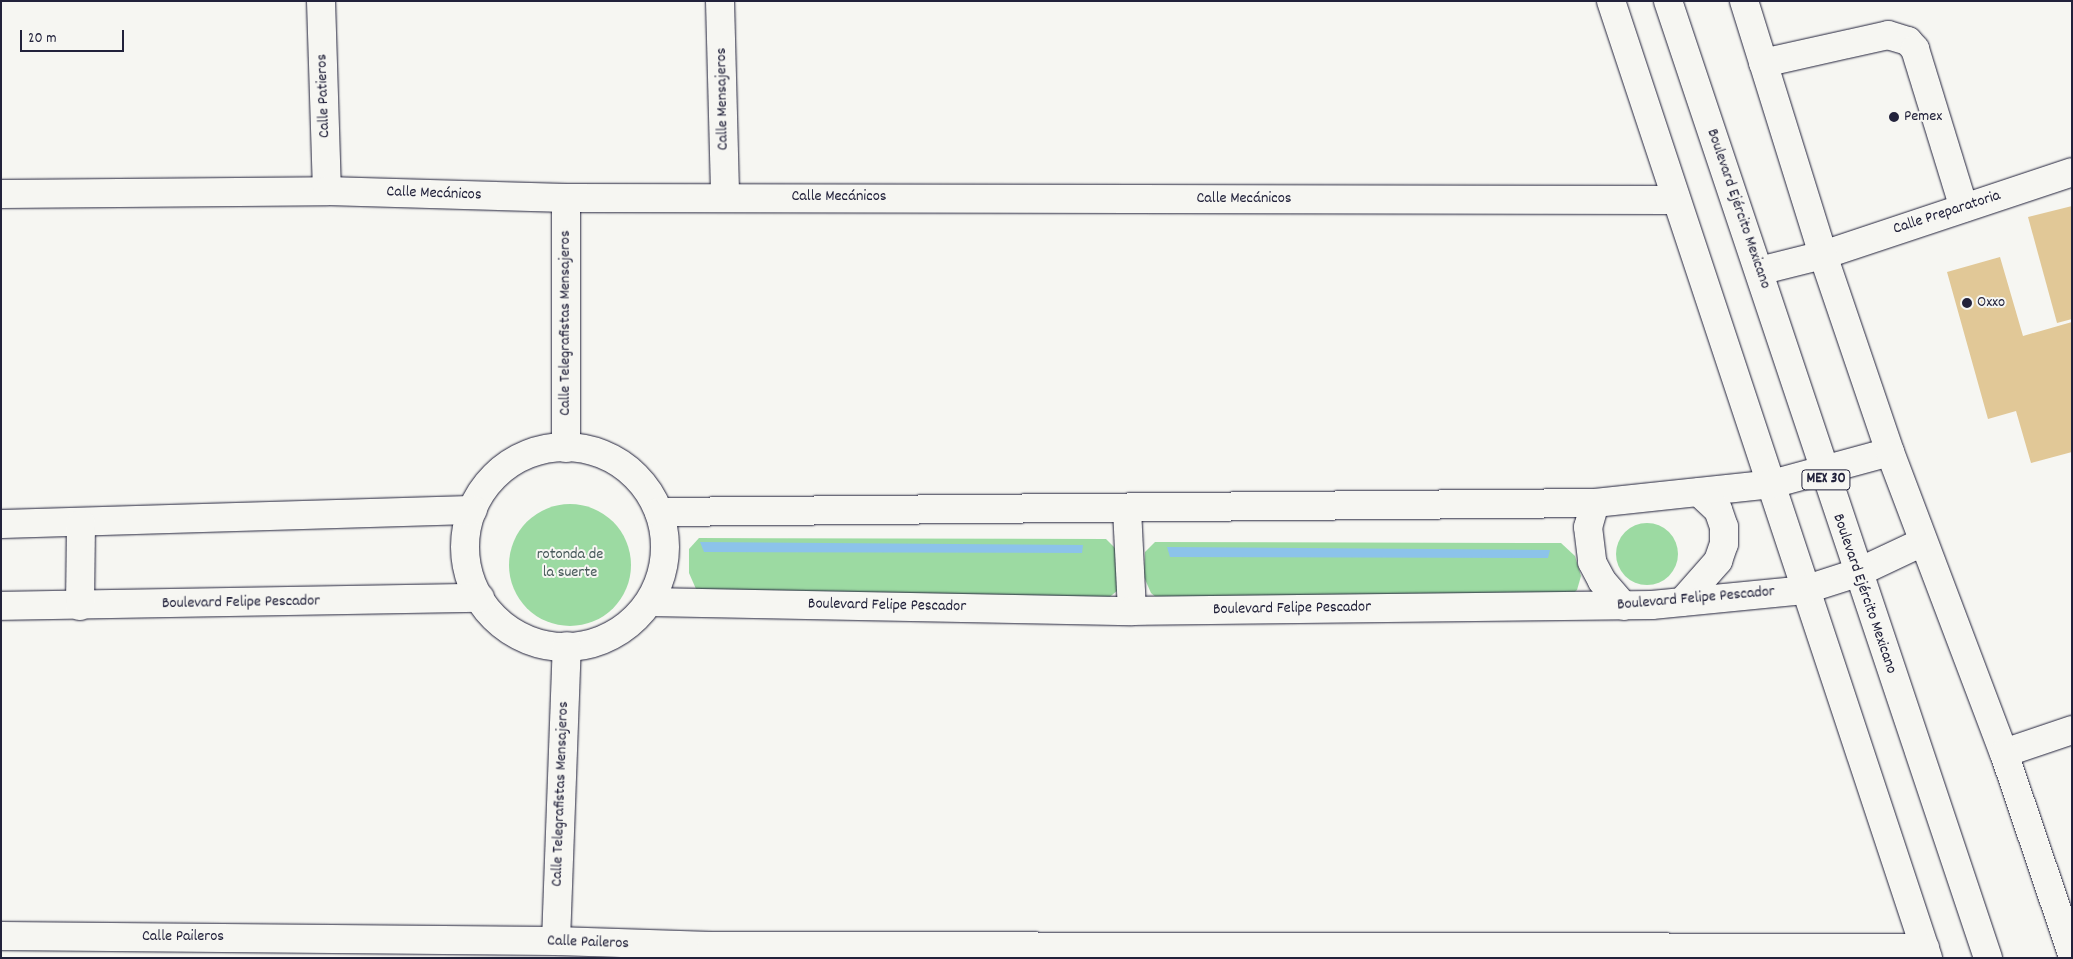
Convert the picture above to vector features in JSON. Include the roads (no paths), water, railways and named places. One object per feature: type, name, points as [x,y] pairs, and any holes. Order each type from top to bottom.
[{"type":"street","name":"Calle Patieros","points":[[322,1],[327,191]]},
{"type":"street","name":"Calle Mensajeros","points":[[720,1],[725,197]]},
{"type":"street","points":[[1611,1],[1772,484],[1804,590],[1926,953]]},
{"type":"street","name":"Boulevard Ejército Mexicano","points":[[1668,1],[1759,271],[1823,472],[1988,958]]},
{"type":"street","points":[[1744,1],[1823,255],[1890,452],[2004,753],[2072,954]]},
{"type":"street","points":[[1763,63],[1888,35],[1908,41],[1915,49],[1964,208]]},
{"type":"street","name":"Calle Preparatoria","points":[[1759,271],[1823,255],[2072,172]]},
{"type":"street","name":"Calle Mecánicos","points":[[1,194],[327,191],[566,198],[1676,200]]},
{"type":"street","name":"Calle Telegrafistas Mensajeros","points":[[566,198],[566,448]]},
{"type":"street","points":[[566,448],[596,453],[622,466],[644,487],[659,512],[665,542],[664,562],[650,602],[632,622],[608,637],[567,646],[541,644],[514,633],[492,614],[480,598],[468,572],[466,553],[466,534],[472,510],[489,483],[511,463],[537,452],[566,448]]},
{"type":"street","points":[[659,512],[1127,509],[1595,502],[1772,484],[1823,472],[1890,452]]},
{"type":"street","points":[[1682,602],[1718,561],[1724,544],[1724,527],[1718,510],[1699,492]]},
{"type":"street","points":[[1595,502],[1588,527],[1592,562],[1602,581],[1624,606]]},
{"type":"street","points":[[1127,509],[1132,611]]},
{"type":"street","points":[[1,524],[81,524],[472,510]]},
{"type":"street","points":[[80,606],[81,524]]},
{"type":"street","name":"Boulevard Felipe Pescador","points":[[650,602],[1132,611],[1624,606],[1804,590],[1857,573],[1923,542]]},
{"type":"street","name":"Boulevard Felipe Pescador","points":[[1,606],[480,598]]},
{"type":"street","name":"Calle Telegrafistas Mensajeros","points":[[556,942],[567,646]]},
{"type":"street","points":[[2004,753],[2072,730]]},
{"type":"street","name":"Calle Paileros","points":[[1,936],[322,948],[556,942],[711,952],[1926,953]]},
{"type":"water","points":[[700,542],[1083,545],[1082,553],[704,552]]},
{"type":"water","points":[[1167,547],[1550,550],[1548,558],[1170,557]]},
{"type":"place","name":"Pemex","points":[[1894,117]]},
{"type":"place","name":"Oxxo","points":[[1967,303]]},
{"type":"park label","name":"rotonda de la suerte","points":[[570,564]]}]
